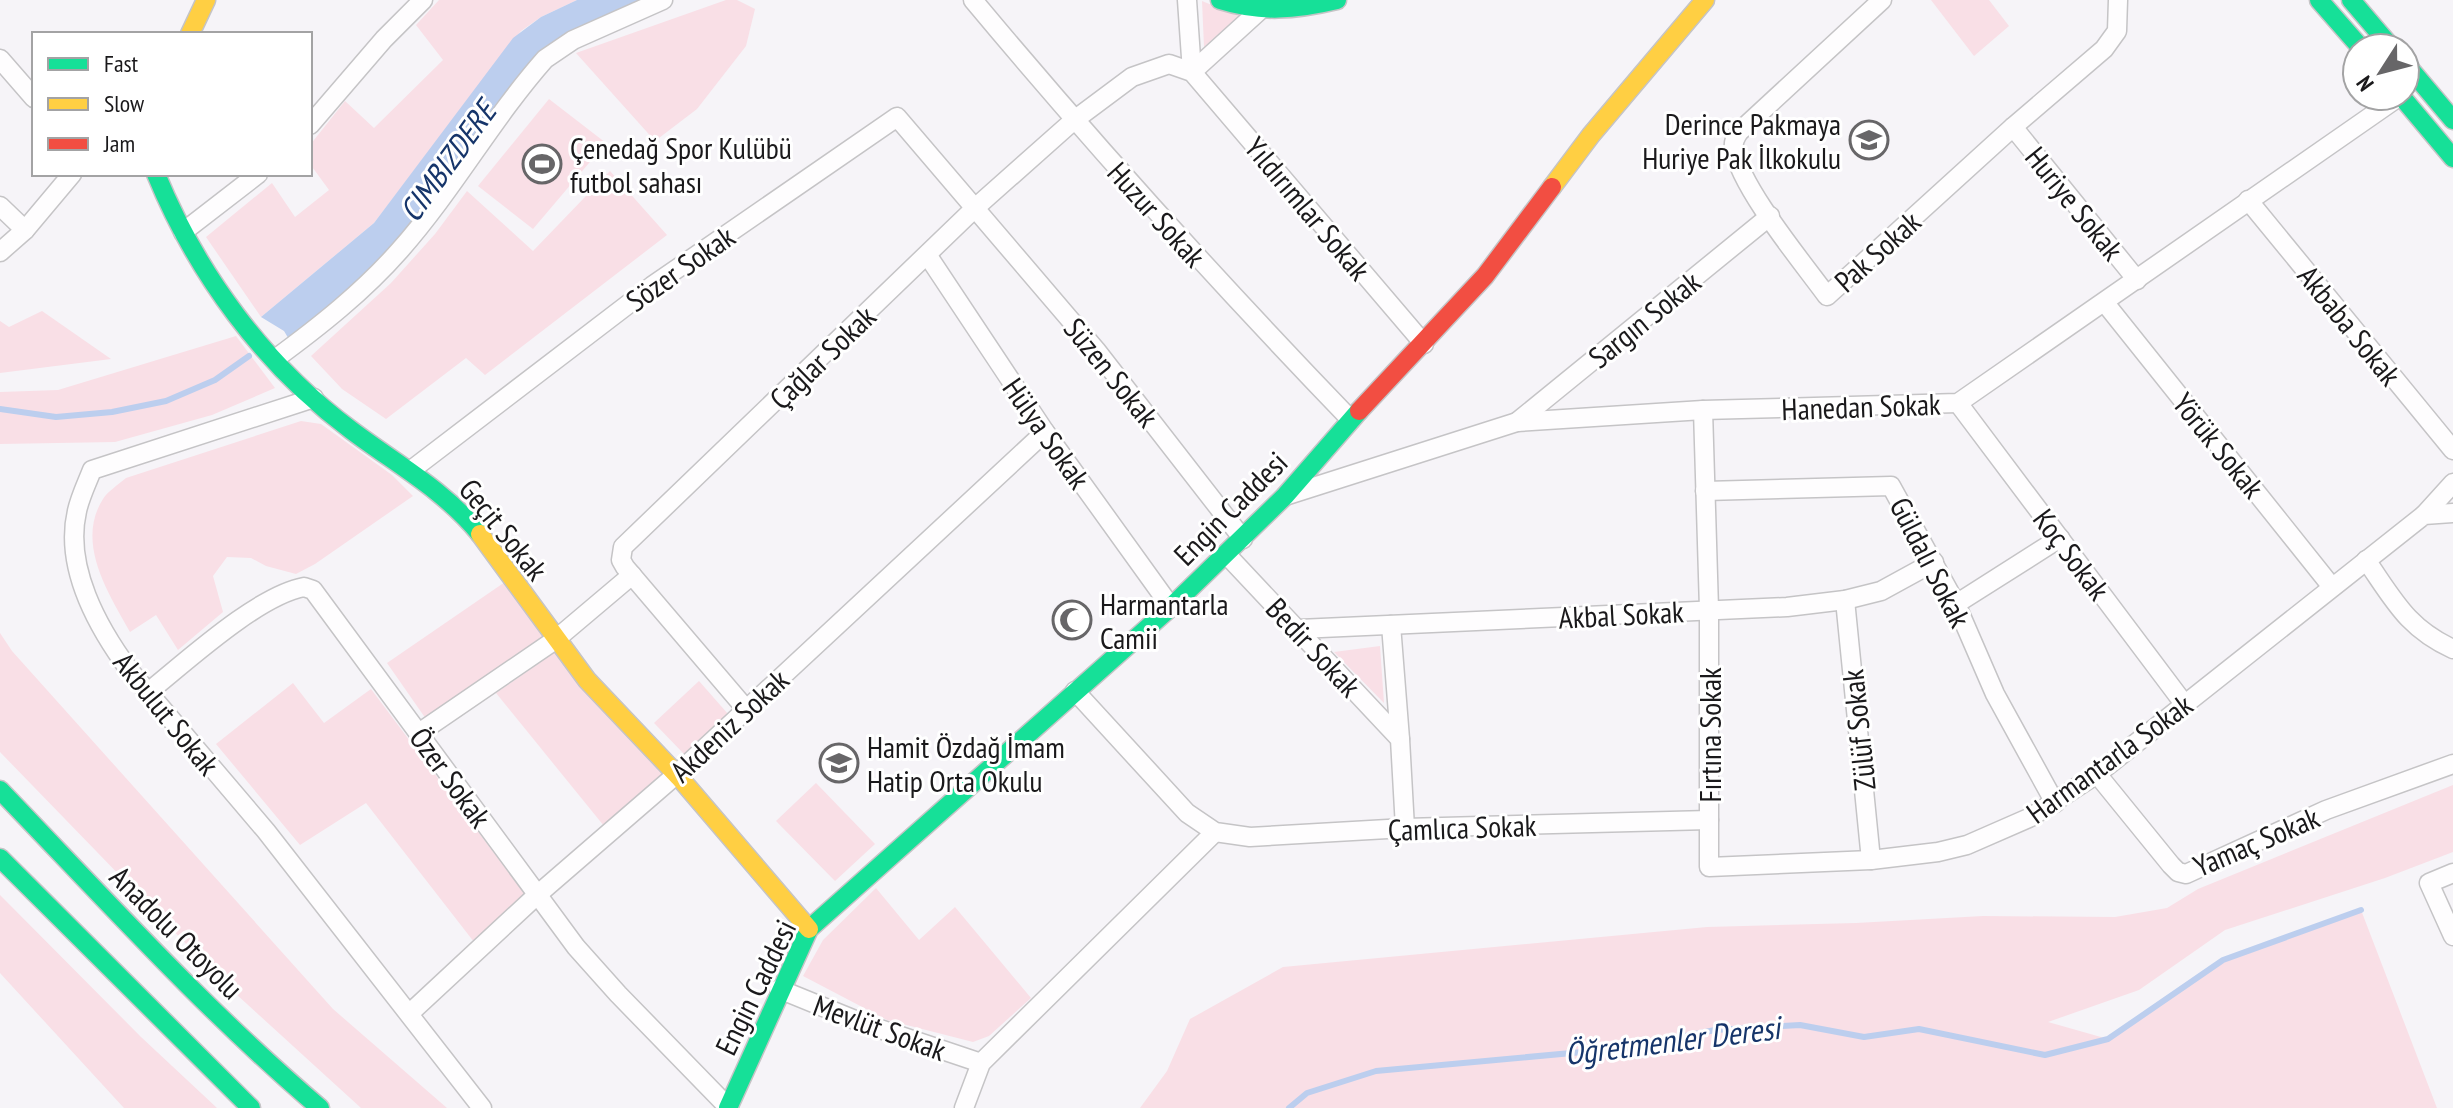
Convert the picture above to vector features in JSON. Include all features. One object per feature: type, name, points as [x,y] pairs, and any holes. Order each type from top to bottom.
[{"type":"main road","points":[[191,32],[206,0]]},
{"type":"main road","points":[[1220,0],[1259,11],[1294,10],[1337,0]]},
{"type":"main road","name":"Engin Caddesi","points":[[728,1108],[779,989],[809,929],[1171,607],[1285,496],[1485,276],[1591,135],[1705,0]]},
{"type":"main road","points":[[2319,0],[2347,32]]},
{"type":"main road","points":[[2351,0],[2378,32]]},
{"type":"main road","points":[[2421,82],[2453,120]]},
{"type":"main road","points":[[2414,112],[2453,158]]},
{"type":"main road","name":"Geçit Sokak","points":[[157,176],[183,232],[237,314],[275,359],[314,398],[366,441],[440,492],[474,527],[598,694],[677,774],[809,929]]},
{"type":"main road","name":"Anadolu Otoyolu","points":[[0,790],[148,943],[280,1074],[320,1108]]},
{"type":"main road","points":[[0,858],[251,1108]]},
{"type":"street","points":[[312,123],[384,39],[423,0]]},
{"type":"street","points":[[275,359],[335,314],[401,249],[545,59],[573,40],[663,0]]},
{"type":"street","name":"Huzur Sokak","points":[[973,0],[1073,121],[1215,279],[1351,420]]},
{"type":"street","points":[[1187,0],[1192,72]]},
{"type":"street","name":"Pak Sokak","points":[[1882,0],[1734,140],[1734,151],[1741,169],[1827,296],[2113,39],[2119,21],[2118,0]]},
{"type":"street","points":[[1192,72],[1259,11]]},
{"type":"street","points":[[0,59],[32,96]]},
{"type":"street","name":"Çağlar Sokak","points":[[632,575],[621,560],[623,547],[975,208],[1073,121],[1132,77],[1169,64],[1192,72]]},
{"type":"street","name":"Yıldırımlar Sokak","points":[[1192,72],[1424,344]]},
{"type":"street","name":"Hanedan Sokak","points":[[1285,496],[1517,422],[1703,410],[1958,403],[2377,112]]},
{"type":"street","name":"Sözer Sokak","points":[[410,471],[652,286],[897,117],[975,208]]},
{"type":"street","name":"Huriye Sokak","points":[[2013,127],[2137,280]]},
{"type":"street","points":[[0,252],[25,230],[70,176]]},
{"type":"street","points":[[183,232],[255,176]]},
{"type":"street","name":"Akbaba Sokak","points":[[2248,200],[2453,450]]},
{"type":"street","points":[[0,206],[25,230]]},
{"type":"street","name":"Süzen Sokak","points":[[975,208],[1096,350],[1243,539]]},
{"type":"street","name":"Sargın Sokak","points":[[1517,422],[1770,216]]},
{"type":"street","name":"Hülya Sokak","points":[[928,256],[1045,432],[1171,607]]},
{"type":"street","name":"Yörük Sokak","points":[[2105,303],[2332,587]]},
{"type":"street","name":"Akbulut Sokak","points":[[314,398],[92,470],[77,512],[77,560],[82,582],[113,649],[266,831],[482,1108]]},
{"type":"street","name":"Koç Sokak","points":[[1958,403],[2185,705]]},
{"type":"street","name":"Fırtına Sokak","points":[[1703,410],[1709,609],[1709,867]]},
{"type":"street","name":"Akdeniz Sokak","points":[[410,1013],[536,896],[677,774],[1045,432]]},
{"type":"street","name":"Harmantarla Sokak","points":[[1709,867],[1871,860],[1938,852],[2001,832],[2055,803],[2097,774],[2424,515],[2453,483]]},
{"type":"street","name":"Güldalı Sokak","points":[[1705,491],[1891,486],[1956,604],[1995,694],[2055,803]]},
{"type":"street","points":[[2424,515],[2453,513]]},
{"type":"street","points":[[1956,604],[2060,538]]},
{"type":"street","name":"Bedir Sokak","points":[[1227,555],[1400,739]]},
{"type":"street","points":[[2366,560],[2413,626],[2453,649]]},
{"type":"street","name":"Akbal Sokak","points":[[1299,629],[1776,608],[1845,600],[1881,591],[1934,562]]},
{"type":"street","points":[[419,733],[555,640],[632,575],[746,709]]},
{"type":"street","name":"Özer Sokak","points":[[147,693],[273,598],[304,587],[313,590],[576,947],[728,1108]]},
{"type":"street","name":"Zülüf Sokak","points":[[1845,600],[1871,860]]},
{"type":"street","name":"Bedir Sokak","points":[[1391,625],[1405,828]]},
{"type":"street","name":"Çamlıca Sokak","points":[[1075,691],[1187,813],[1215,832],[1250,837],[1405,828],[1709,820]]},
{"type":"street","name":"Yamaç Sokak","points":[[2097,774],[2171,865],[2178,872],[2186,874],[2326,810],[2453,764]]},
{"type":"street","points":[[964,1108],[981,1063],[1215,832]]},
{"type":"street","points":[[2453,873],[2429,883],[2453,936]]},
{"type":"street","name":"Mevlüt Sokak","points":[[779,989],[865,1024],[981,1063]]},
{"type":"shaded area","points":[[439,0],[577,0],[541,17],[521,31],[374,223],[261,317],[206,237],[272,183],[295,217],[329,190],[312,167],[312,142],[345,101],[374,128],[443,60],[416,25]]},
{"type":"shaded area","points":[[726,0],[737,0],[755,9],[746,46],[697,109],[655,141],[576,53]]},
{"type":"shaded area","points":[[1931,0],[1989,0],[2009,26],[1974,56]]},
{"type":"shaded area","points":[[1202,1],[1239,16],[1204,47]]},
{"type":"shaded area","name":"Çenedağ Spor Kulübü futbol sahası","points":[[549,99],[606,143],[533,229],[478,186]]},
{"type":"shaded area","points":[[610,171],[667,235],[485,375],[466,358],[386,419],[342,389],[311,356],[391,283],[435,234],[467,191],[533,251]]},
{"type":"shaded area","points":[[42,311],[111,359],[0,373],[0,321],[9,327]]},
{"type":"shaded area","points":[[236,336],[275,388],[212,415],[115,442],[0,444],[0,392],[58,390]]},
{"type":"shaded area","points":[[301,421],[321,424],[392,475],[413,496],[296,574],[266,566],[251,558],[227,557],[213,576],[223,612],[178,650],[156,615],[130,632],[105,585],[94,550],[92,533],[95,516],[105,496],[126,478]]},
{"type":"shaded area","points":[[505,582],[544,639],[426,719],[387,663]]},
{"type":"shaded area","points":[[0,633],[12,651],[333,1009],[447,1108],[361,1108],[225,984],[0,752]]},
{"type":"shaded area","points":[[1380,646],[1384,703],[1334,652]]},
{"type":"shaded area","points":[[555,652],[668,773],[604,826],[496,693]]},
{"type":"shaded area","points":[[699,681],[728,714],[685,755],[654,723]]},
{"type":"shaded area","points":[[293,683],[324,723],[371,689],[527,897],[474,942],[366,803],[300,845],[216,744]]},
{"type":"shaded area","points":[[816,783],[875,844],[835,881],[776,821]]},
{"type":"shaded area","points":[[2453,785],[2453,852],[2385,878],[2225,930],[2139,990],[2048,1022],[2108,1039],[2223,960],[2361,910],[2437,1108],[1140,1108],[1167,1071],[1190,1019],[1283,967],[1707,927],[1983,916],[2115,917],[2167,908],[2198,889]]},
{"type":"shaded area","points":[[876,888],[919,940],[955,907],[1031,998],[989,1036],[973,1042],[887,1020],[803,976],[823,940]]},
{"type":"shaded area","points":[[0,895],[141,1037],[217,1108],[124,1108],[0,973]]},
{"type":"water","points":[[577,0],[663,0],[559,49],[438,202],[293,346],[284,331],[261,317],[374,223],[513,38],[541,17]]},
{"type":"waterway","name":"CIMBIZDERE","points":[[0,409],[56,417],[112,412],[166,401],[215,380],[249,356]]},
{"type":"waterway","name":"Öğretmenler Deresi","points":[[1289,1108],[1307,1093],[1376,1071],[1626,1048],[1715,1030],[1800,1025],[1864,1037],[1919,1029],[2045,1055],[2108,1039],[2223,960],[2361,910]]},
{"type":"traffic: fast","points":[[1220,0],[1278,9],[1337,0]]},
{"type":"traffic: fast","points":[[2319,0],[2347,32]]},
{"type":"traffic: fast","points":[[2351,0],[2378,32]]},
{"type":"traffic: fast","points":[[2421,82],[2453,120]]},
{"type":"traffic: fast","points":[[2414,112],[2453,158]]},
{"type":"traffic: fast","points":[[157,176],[213,282],[262,347],[319,404],[435,490],[480,534]]},
{"type":"traffic: fast","points":[[728,1108],[809,929],[1171,607],[1285,496],[1359,411]]},
{"type":"traffic: fast","points":[[0,790],[196,993],[320,1108]]},
{"type":"traffic: fast","points":[[0,858],[251,1108]]},
{"type":"traffic: slow","points":[[191,32],[206,0]]},
{"type":"traffic: slow","points":[[1552,187],[1591,135],[1705,0]]},
{"type":"traffic: slow","points":[[480,534],[587,680],[679,777],[809,929]]},
{"type":"traffic: jam","points":[[1359,411],[1485,276],[1552,187]]},
{"type":"place","name":"Derince Pakmaya Huriye Pak İlkokulu","points":[[1869,140]]},
{"type":"place","name":"Çenedağ Spor Kulübü futbol sahası","points":[[542,164]]},
{"type":"place","name":"Harmantarla Camii","points":[[1072,620]]},
{"type":"place","name":"Hamit Özdağ İmam Hatip Orta Okulu","points":[[839,763]]}]
